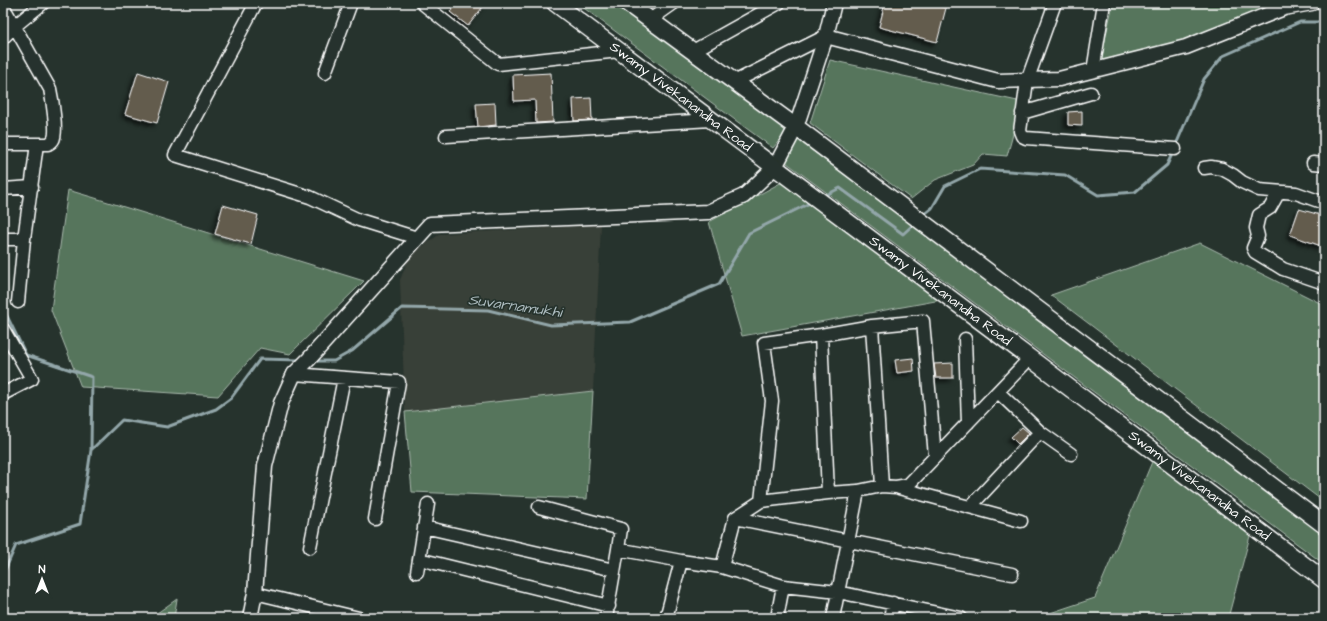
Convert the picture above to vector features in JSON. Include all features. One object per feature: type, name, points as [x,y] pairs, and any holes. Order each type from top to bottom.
[{"type":"main road","name":"Swamy Vivekanandha Road","points":[[555,3],[1324,580]]},
{"type":"main road","points":[[627,3],[796,127],[1324,525]]},
{"type":"street","points":[[3,38],[43,3]]},
{"type":"street","points":[[256,3],[175,156],[310,197],[359,220],[417,238]]},
{"type":"street","points":[[326,73],[351,3]]},
{"type":"street","points":[[422,3],[498,64],[619,51]]},
{"type":"street","points":[[650,20],[674,3]]},
{"type":"street","points":[[693,51],[780,3]]},
{"type":"street","points":[[250,618],[254,593],[265,466],[281,403],[294,374],[430,224],[708,212],[744,196],[774,167],[796,127],[826,36],[834,3]]},
{"type":"street","points":[[1055,3],[1027,81],[1020,131],[1022,136],[1026,138],[1176,149]]},
{"type":"street","points":[[1093,71],[1104,3]]},
{"type":"street","points":[[734,82],[826,36],[998,80],[1027,81],[1059,79],[1186,47],[1284,8],[1296,4],[1312,3]]},
{"type":"street","points":[[3,6],[50,89],[53,102],[55,133],[54,140],[48,144],[3,144]]},
{"type":"street","points":[[1022,113],[1091,93]]},
{"type":"street","points":[[446,136],[711,120]]},
{"type":"street","points":[[18,302],[24,239],[37,144]]},
{"type":"street","points":[[1204,168],[1210,167],[1222,169],[1242,182],[1259,190],[1296,194],[1324,203]]},
{"type":"street","points":[[3,189],[32,187]]},
{"type":"street","points":[[1279,192],[1270,208],[1259,215],[1256,228],[1258,236],[1254,248],[1255,252],[1283,269],[1324,283]]},
{"type":"street","points":[[3,239],[24,239]]},
{"type":"street","points":[[762,502],[772,401],[764,343],[872,326],[923,322],[935,456]]},
{"type":"street","points":[[872,326],[882,486]]},
{"type":"street","points":[[3,329],[32,378],[3,394]]},
{"type":"street","points":[[821,335],[828,493]]},
{"type":"street","points":[[965,339],[968,423]]},
{"type":"street","points":[[896,487],[908,485],[1030,358]]},
{"type":"street","points":[[294,374],[399,382],[375,519]]},
{"type":"street","points":[[310,547],[344,378]]},
{"type":"street","points":[[998,392],[1040,432],[1071,454]]},
{"type":"street","points":[[970,507],[1040,432]]},
{"type":"street","points":[[722,567],[735,518],[762,502],[828,493],[858,491],[882,486],[896,487],[1021,521]]},
{"type":"street","points":[[834,618],[858,491]]},
{"type":"street","points":[[416,572],[428,504]]},
{"type":"street","points":[[539,507],[621,529],[606,618]]},
{"type":"street","points":[[735,518],[1012,574]]},
{"type":"street","points":[[424,526],[614,570]]},
{"type":"street","points":[[618,549],[722,567],[783,586],[838,592],[944,616],[961,618]]},
{"type":"street","points":[[427,561],[609,606]]},
{"type":"street","points":[[666,618],[681,561]]},
{"type":"street","points":[[777,618],[783,586]]},
{"type":"street","points":[[254,593],[359,618]]},
{"type":"street","points":[[890,618],[892,603]]},
{"type":"shaded area","points":[[601,225],[593,391],[405,412],[400,280],[410,255],[440,234]]},
{"type":"green space","points":[[577,3],[614,3],[787,131],[773,148]]},
{"type":"green space","points":[[1289,3],[1218,31],[1098,70],[1113,4]]},
{"type":"green space","points":[[830,60],[1022,102],[1007,156],[983,154],[973,165],[935,180],[911,199],[810,123]]},
{"type":"green space","points":[[798,140],[1324,532],[1324,564],[783,160]]},
{"type":"green space","points":[[784,181],[941,300],[742,336],[709,222]]},
{"type":"green space","points":[[68,190],[364,281],[290,354],[260,348],[218,396],[81,387],[51,310]]},
{"type":"green space","points":[[1200,243],[1324,305],[1324,502],[1051,295]]},
{"type":"green space","points":[[593,391],[587,499],[412,492],[405,412]]},
{"type":"green space","points":[[1154,457],[1250,536],[1228,618],[1035,618],[1095,598]]},
{"type":"green space","points":[[177,599],[174,618],[150,618]]},
{"type":"building","points":[[457,3],[486,3],[468,26],[450,12]]},
{"type":"building","points":[[885,3],[928,3],[946,8],[937,42],[879,27]]},
{"type":"building","points":[[138,72],[169,82],[157,123],[125,114]]},
{"type":"building","points":[[551,73],[553,122],[536,123],[535,100],[514,101],[513,75]]},
{"type":"building","points":[[591,98],[592,120],[574,121],[573,99]]},
{"type":"building","points":[[495,103],[496,125],[478,127],[476,104]]},
{"type":"building","points":[[1082,111],[1082,126],[1068,125],[1068,112]]},
{"type":"building","points":[[223,205],[258,215],[251,244],[215,234]]},
{"type":"building","points":[[1299,209],[1324,216],[1324,247],[1290,235]]},
{"type":"building","points":[[913,358],[914,371],[897,373],[895,360]]},
{"type":"building","points":[[953,363],[953,378],[936,378],[934,364]]},
{"type":"building","points":[[1022,427],[1029,433],[1018,444],[1011,437]]},
{"type":"waterway","name":"Suvarnamukhi","points":[[1175,147],[1204,79],[1223,56],[1300,22],[1324,22]]},
{"type":"waterway","name":"Suvarnamukhi","points":[[922,216],[932,208],[945,186],[980,169],[1065,175],[1098,195],[1135,192],[1167,165],[1173,152]]},
{"type":"waterway","name":"Suvarnamukhi","points":[[822,197],[840,188],[903,234],[915,223]]},
{"type":"waterway","name":"Suvarnamukhi","points":[[314,361],[334,361],[352,351],[402,308],[488,310],[551,325],[630,322],[719,284],[749,233],[812,202]]},
{"type":"waterway","points":[[3,308],[26,355],[92,377],[91,450]]},
{"type":"waterway","name":"Suvarnamukhi","points":[[3,575],[16,545],[80,524],[91,450],[122,420],[167,427],[216,409],[231,398],[260,359],[300,360]]}]
